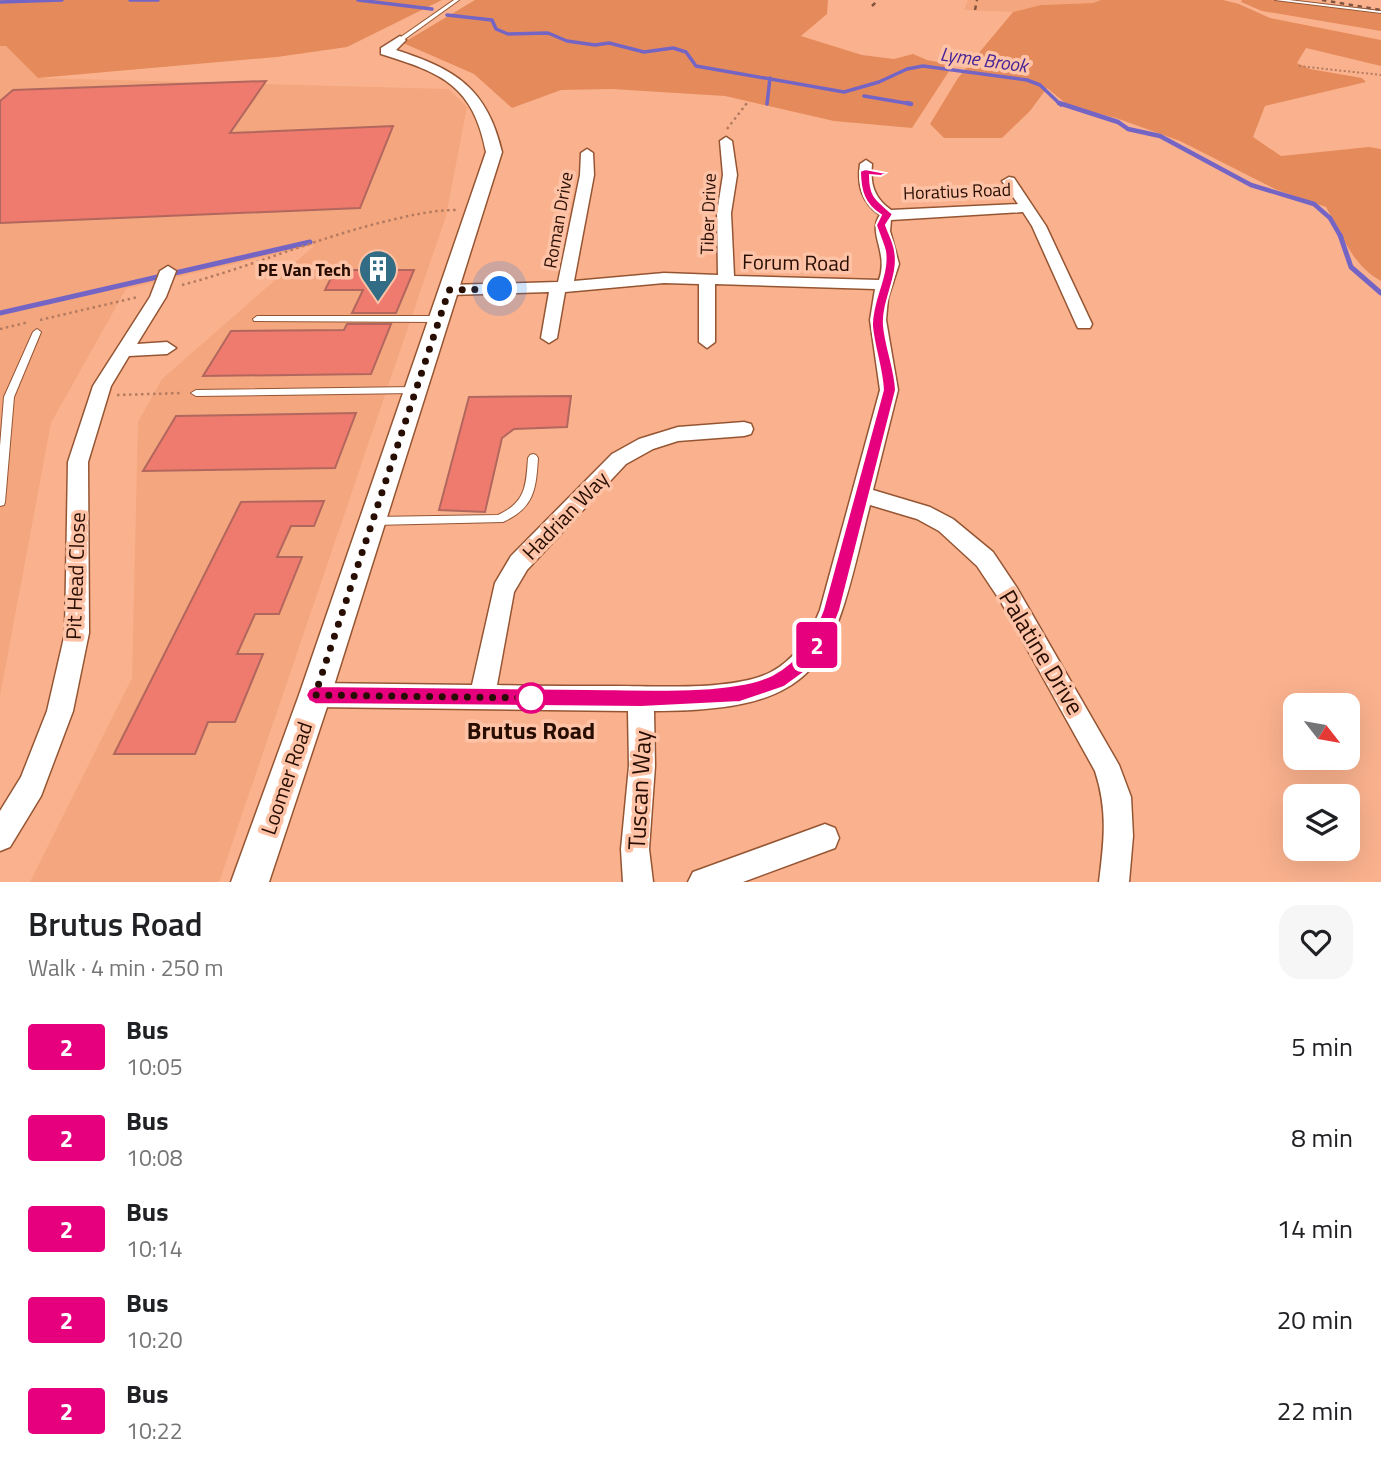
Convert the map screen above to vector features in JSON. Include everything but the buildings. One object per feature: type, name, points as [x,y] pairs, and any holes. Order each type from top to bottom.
[{"type":"street","name":"Loomer Road","points":[[250,882],[315,695],[494,152],[491,125],[476,100],[450,76],[422,62],[386,51],[400,40]]},
{"type":"street","name":"Tiber Drive","points":[[726,281],[724,213],[732,146]]},
{"type":"street","name":"Roman Drive","points":[[562,287],[587,175],[587,156],[602,159]]},
{"type":"street","points":[[315,695],[641,698],[740,694],[778,681],[804,662],[820,640],[832,610],[890,390],[889,368],[878,329],[878,307],[891,265],[890,250],[881,225],[882,219],[888,214],[874,206],[868,197],[871,170]]},
{"type":"street","name":"Horatius Road","points":[[1009,181],[1029,208],[1050,247],[1084,324]]},
{"type":"street","name":"Horatius Road","points":[[888,214],[1029,208]]},
{"type":"street","name":"Forum Road","points":[[449,290],[562,287],[626,279],[884,285]]},
{"type":"street","points":[[707,280],[707,342]]},
{"type":"street","name":"Pit Head Close","points":[[0,837],[31,786],[60,711],[77,634],[78,462],[98,396],[160,285]]},
{"type":"street","points":[[549,338],[562,287]]},
{"type":"street","points":[[123,351],[167,348]]},
{"type":"street","name":"Hadrian Way","points":[[482,698],[503,590],[519,564],[619,458],[646,444],[678,434],[744,429]]},
{"type":"street","name":"Palatine Drive","points":[[863,495],[923,513],[946,525],[985,558],[1009,595],[1106,765],[1117,797],[1119,836],[1114,882]]},
{"type":"street","name":"Tuscan Way","points":[[638,882],[635,849],[642,766],[641,698]]},
{"type":"street","points":[[703,882],[825,838]]},
{"type":"lane","name":"Loomer Road","points":[[400,40],[457,0]]},
{"type":"lane","points":[[1277,0],[1381,12]]},
{"type":"lane","points":[[257,319],[438,319]]},
{"type":"lane","points":[[0,502],[9,397],[37,332]]},
{"type":"lane","points":[[196,393],[414,390]]},
{"type":"lane","points":[[372,521],[499,519],[516,513],[525,504],[533,458]]},
{"type":"path","points":[[1298,66],[1381,75]]},
{"type":"path","points":[[732,146],[727,127],[747,103]]},
{"type":"path","points":[[0,329],[160,285],[234,271],[279,252],[359,228],[434,210],[475,211]]},
{"type":"path","points":[[98,396],[196,393]]},
{"type":"shaded area","points":[[0,0],[442,0],[347,47],[277,57],[38,78],[6,46],[0,46]]},
{"type":"shaded area","points":[[475,0],[828,0],[827,14],[801,36],[862,55],[894,59],[913,54],[953,65],[912,128],[834,121],[725,96],[612,89],[561,90],[512,108],[474,74],[403,43]]},
{"type":"shaded area","points":[[968,0],[1101,0],[1093,3],[1041,5],[1013,12],[964,10]]},
{"type":"shaded area","points":[[1101,0],[1223,0],[1270,18],[1381,40],[1381,66],[1306,48],[1297,63],[1310,69],[1362,78],[1366,82],[1265,106],[1253,137],[1281,156],[1369,147],[1381,149],[1381,281],[1362,267],[1355,258],[1326,207],[1277,190],[1180,141],[1116,118],[1069,106],[1047,88],[1030,111],[1002,138],[944,138],[930,124],[958,78],[1013,12],[1041,5],[1093,3]]},
{"type":"shaded area","points":[[1273,0],[1381,14],[1381,31],[1262,11],[1241,2]]},
{"type":"shaded area","points":[[0,46],[6,46],[39,78],[449,89],[467,107],[446,216],[219,882],[30,882],[132,678],[138,422],[162,379],[315,245],[126,289],[51,423],[0,696]]},
{"type":"waterway","name":"Lyme Brook","points":[[0,2],[62,0]]},
{"type":"waterway","name":"Lyme Brook","points":[[130,0],[158,0]]},
{"type":"waterway","name":"Lyme Brook","points":[[358,0],[432,9]]},
{"type":"waterway","name":"Lyme Brook","points":[[447,15],[492,20],[496,29],[508,34],[548,33],[567,41],[595,45],[609,43],[644,52],[673,48],[686,52],[696,66],[770,79]]},
{"type":"waterway","name":"Lyme Brook","points":[[770,79],[844,92],[879,82],[907,69],[923,66],[1027,80],[1040,85],[1061,105]]},
{"type":"waterway","points":[[767,104],[770,79]]},
{"type":"waterway","points":[[864,96],[911,104],[907,103]]},
{"type":"waterway","name":"Lyme Brook","points":[[1059,103],[1118,122],[1128,129],[1160,136],[1251,185],[1314,204],[1330,218],[1340,236]]},
{"type":"waterway","name":"Lyme Brook","points":[[1340,236],[1351,267],[1381,293]]},
{"type":"waterway","points":[[0,313],[310,242]]},
{"type":"railway","points":[[872,6],[878,0]]},
{"type":"railway","points":[[975,10],[977,0]]},
{"type":"railway","points":[[1322,0],[1381,10]]},
{"type":"bus line","name":"2","points":[[315,695],[641,698],[740,694],[778,681],[804,662],[820,640],[832,610],[890,390],[889,368],[878,329],[878,307],[891,265],[890,250],[881,225],[882,219],[888,214],[874,206],[865,188],[865,171],[881,173]]},
{"type":"place","name":"PE Van Tech","points":[[378,303]]},
{"type":"place","name":"Brutus Road","points":[[531,698]]},
{"type":"route","points":[[500,289],[449,290],[315,695],[535,698],[531,698]]}]
